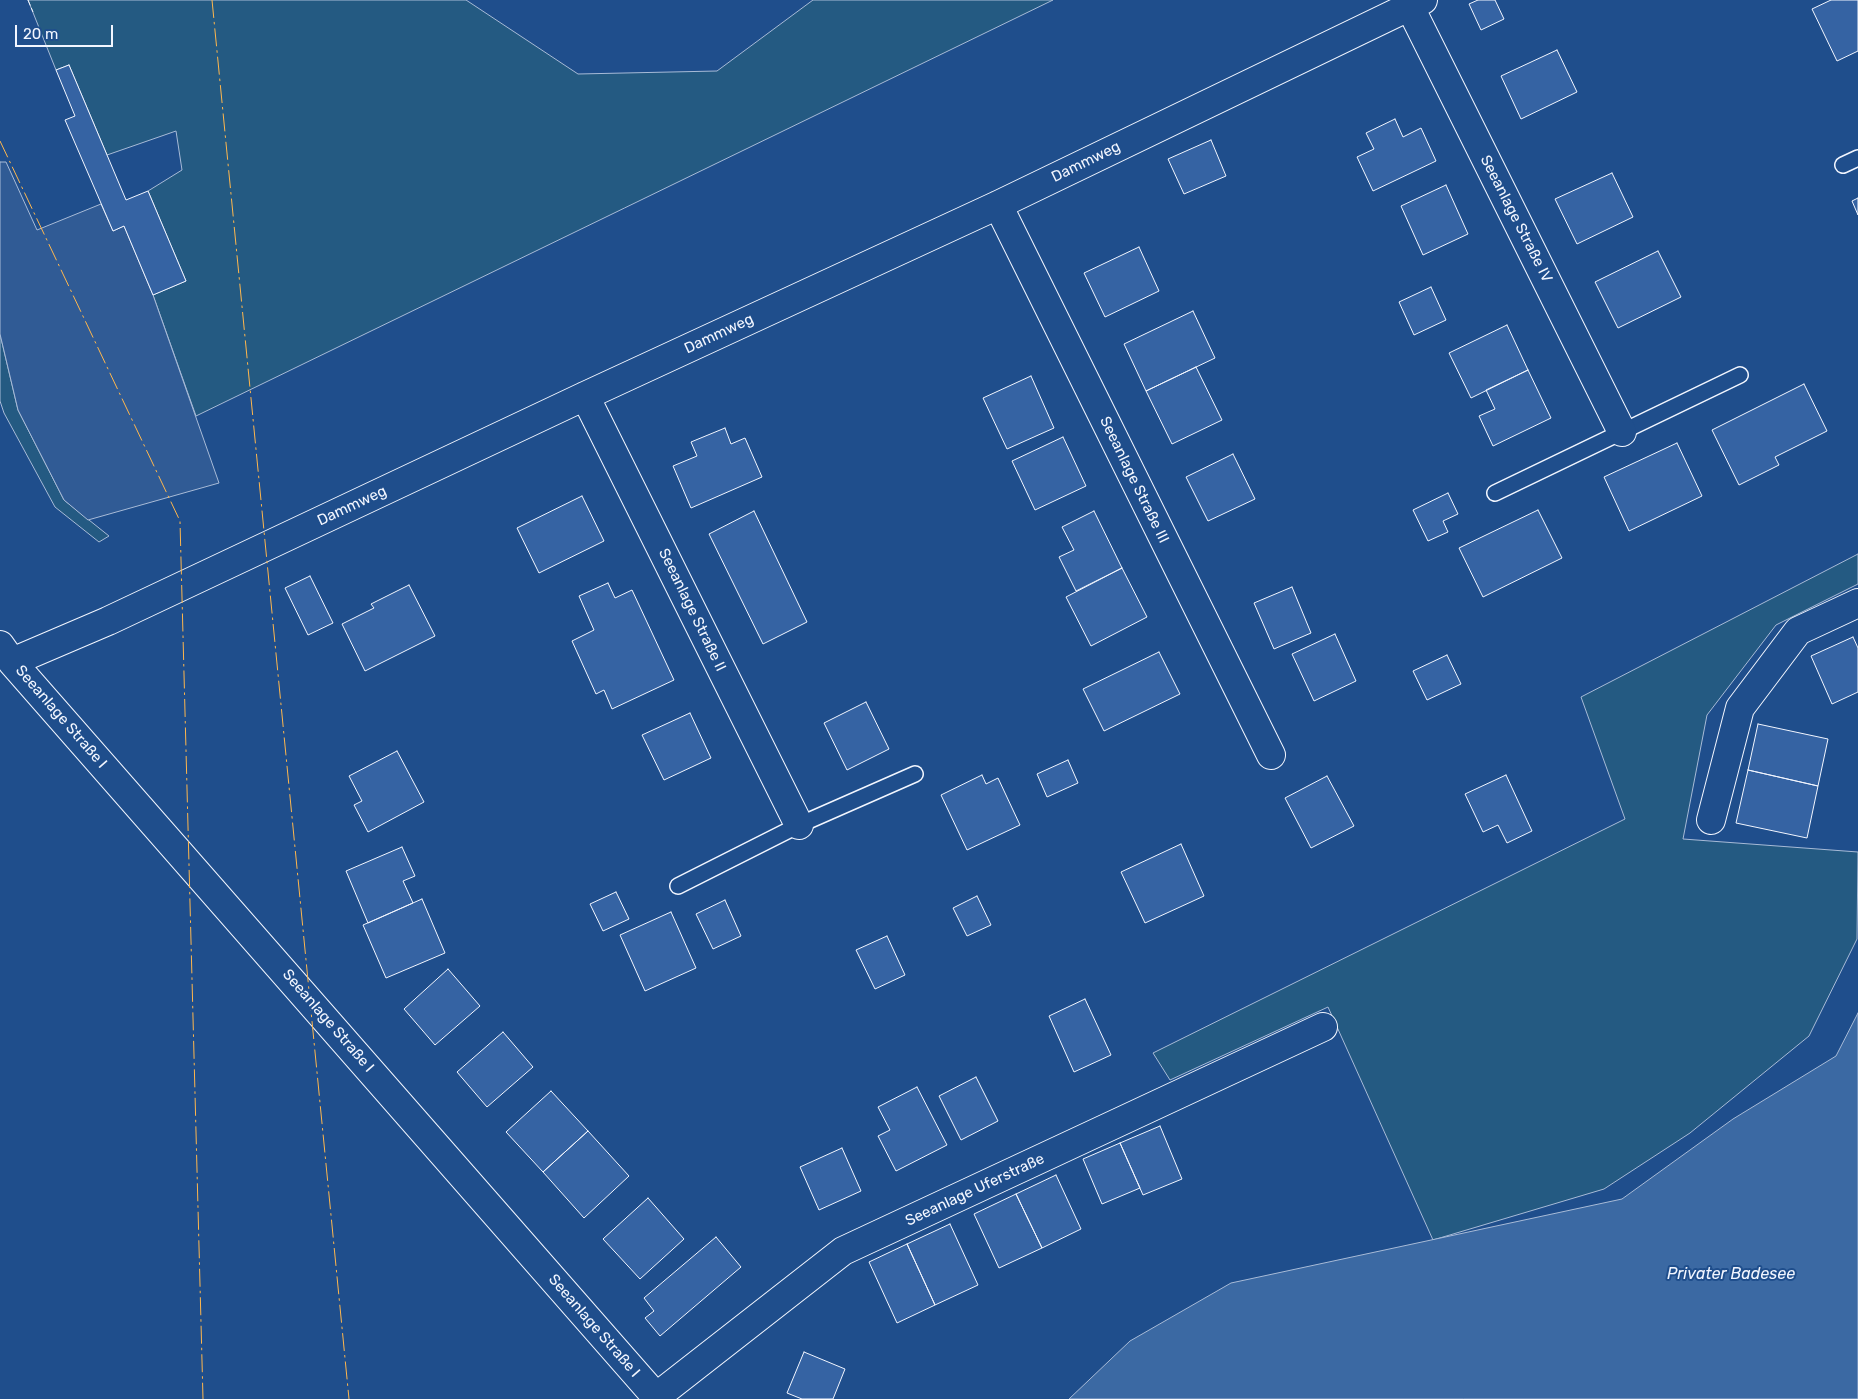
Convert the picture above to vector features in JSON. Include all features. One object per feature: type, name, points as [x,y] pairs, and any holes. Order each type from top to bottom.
[{"type":"street","name":"Dammweg","points":[[6,653],[108,621],[998,205],[1416,3]]},
{"type":"street","name":"Seeanlage Straße IV","points":[[1416,3],[1622,432]]},
{"type":"street","name":"Seeanlage Straße III","points":[[998,205],[1271,755]]},
{"type":"street","name":"Seeanlage Straße II","points":[[586,396],[799,825]]},
{"type":"street","points":[[1711,820],[1740,708],[1798,631],[1858,603]]},
{"type":"street","name":"Seeanlage Straße I","points":[[6,653],[657,1398]]},
{"type":"street","name":"Seeanlage Uferstraße","points":[[657,1398],[843,1252],[1323,1027]]},
{"type":"lane","points":[[1843,165],[1858,158]]},
{"type":"lane","points":[[1494,493],[1740,375]]},
{"type":"lane","points":[[678,886],[799,825],[915,774]]},
{"type":"shaded area","points":[[28,0],[466,0],[578,74],[717,71],[813,0],[1053,0],[196,416],[153,295],[186,281],[148,191],[182,170],[176,131],[107,155],[69,65],[56,70]]},
{"type":"shaded area","points":[[0,162],[6,162],[37,230],[101,204],[113,231],[124,226],[153,295],[219,483],[88,520],[64,500],[18,410],[0,334]]},
{"type":"shaded area","points":[[0,334],[18,410],[64,500],[109,536],[99,542],[55,507],[4,413],[0,401]]},
{"type":"shaded area","points":[[1858,554],[1858,584],[1776,625],[1707,715],[1683,839],[1858,852],[1857,939],[1809,1036],[1690,1133],[1604,1189],[1433,1240],[1328,1007],[1170,1080],[1153,1053],[1625,819],[1581,697]]},
{"type":"water","name":"Privater Badesee","points":[[1858,1013],[1858,1399],[1069,1399],[1130,1341],[1231,1283],[1622,1199],[1733,1119],[1836,1056]]},
{"type":"building","points":[[1478,0],[1495,0],[1504,19],[1481,30],[1469,4]]},
{"type":"building","points":[[1831,0],[1858,0],[1858,51],[1837,61],[1812,9]]},
{"type":"building","points":[[1557,50],[1577,92],[1521,119],[1501,76]]},
{"type":"building","points":[[69,65],[126,200],[148,191],[186,281],[153,295],[124,226],[113,231],[65,120],[75,116],[56,70]]},
{"type":"building","points":[[1395,119],[1403,137],[1421,128],[1436,161],[1373,191],[1357,157],[1374,149],[1366,133]]},
{"type":"building","points":[[1211,140],[1226,176],[1184,194],[1168,159]]},
{"type":"building","points":[[1612,173],[1633,217],[1577,244],[1555,199]]},
{"type":"building","points":[[1446,185],[1468,234],[1423,255],[1401,206]]},
{"type":"building","points":[[1858,198],[1858,215],[1852,201]]},
{"type":"building","points":[[1139,247],[1159,291],[1105,317],[1084,273]]},
{"type":"building","points":[[1658,251],[1681,297],[1618,328],[1595,282]]},
{"type":"building","points":[[1431,287],[1446,320],[1414,335],[1399,302]]},
{"type":"building","points":[[1193,311],[1215,358],[1146,391],[1124,344]]},
{"type":"building","points":[[1507,325],[1528,370],[1471,398],[1449,353]]},
{"type":"building","points":[[1196,367],[1222,420],[1172,444],[1146,391]]},
{"type":"building","points":[[1528,370],[1551,418],[1493,446],[1479,416],[1495,409],[1486,390]]},
{"type":"building","points":[[1031,376],[1054,428],[1007,449],[983,398]]},
{"type":"building","points":[[1804,384],[1827,431],[1775,457],[1779,465],[1739,485],[1712,430]]},
{"type":"building","points":[[725,428],[731,444],[745,438],[762,477],[691,508],[673,466],[697,456],[691,442]]},
{"type":"building","points":[[1063,437],[1086,486],[1035,510],[1012,461]]},
{"type":"building","points":[[1677,443],[1702,496],[1629,531],[1604,477]]},
{"type":"building","points":[[1233,454],[1255,499],[1208,521],[1186,477]]},
{"type":"building","points":[[1448,493],[1458,514],[1443,521],[1448,532],[1428,541],[1413,510]]},
{"type":"building","points":[[582,496],[604,541],[539,573],[517,528]]},
{"type":"building","points":[[1538,510],[1562,558],[1483,597],[1459,548]]},
{"type":"building","points":[[754,511],[807,622],[763,644],[709,534]]},
{"type":"building","points":[[1094,511],[1122,568],[1076,591],[1059,557],[1074,550],[1062,527]]},
{"type":"building","points":[[1122,568],[1147,617],[1091,646],[1066,597]]},
{"type":"building","points":[[310,576],[333,623],[308,635],[285,588]]},
{"type":"building","points":[[608,583],[615,598],[632,590],[674,680],[612,709],[604,690],[596,694],[572,641],[594,630],[579,596]]},
{"type":"building","points":[[409,585],[435,636],[365,671],[342,624],[374,608],[371,604]]},
{"type":"building","points":[[1292,587],[1311,633],[1274,649],[1254,603]]},
{"type":"building","points":[[1335,634],[1356,681],[1314,701],[1292,654]]},
{"type":"building","points":[[1853,637],[1858,648],[1858,692],[1832,704],[1811,656]]},
{"type":"building","points":[[1159,652],[1180,694],[1104,731],[1083,689]]},
{"type":"building","points":[[1447,655],[1461,684],[1427,700],[1413,671]]},
{"type":"building","points":[[866,702],[889,749],[847,770],[824,723]]},
{"type":"building","points":[[690,713],[711,758],[664,780],[642,735]]},
{"type":"building","points":[[1758,724],[1828,739],[1818,786],[1748,770]]},
{"type":"building","points":[[397,751],[424,802],[368,832],[354,805],[362,801],[349,776]]},
{"type":"building","points":[[1068,760],[1078,783],[1047,797],[1037,774]]},
{"type":"building","points":[[1748,770],[1818,786],[1807,838],[1736,823]]},
{"type":"building","points":[[982,775],[986,784],[998,778],[1020,825],[967,850],[941,795]]},
{"type":"building","points":[[1506,775],[1532,831],[1507,843],[1498,825],[1483,832],[1465,794]]},
{"type":"building","points":[[1327,776],[1354,826],[1311,848],[1285,798]]},
{"type":"building","points":[[1181,844],[1204,896],[1145,923],[1121,872]]},
{"type":"building","points":[[402,847],[415,876],[403,881],[413,903],[368,923],[346,871]]},
{"type":"building","points":[[616,892],[629,919],[603,931],[590,904]]},
{"type":"building","points":[[977,896],[991,925],[967,936],[953,908]]},
{"type":"building","points":[[422,899],[445,953],[386,978],[363,925]]},
{"type":"building","points":[[725,900],[741,936],[713,949],[696,914]]},
{"type":"building","points":[[671,912],[696,968],[645,991],[620,935]]},
{"type":"building","points":[[887,936],[905,975],[875,989],[856,950]]},
{"type":"building","points":[[448,969],[480,1006],[435,1045],[404,1009]]},
{"type":"building","points":[[1085,999],[1111,1055],[1074,1072],[1049,1016]]},
{"type":"building","points":[[503,1032],[533,1067],[487,1107],[457,1072]]},
{"type":"building","points":[[976,1077],[998,1121],[961,1140],[939,1096]]},
{"type":"building","points":[[917,1087],[947,1145],[896,1171],[878,1136],[890,1130],[878,1107]]},
{"type":"building","points":[[551,1091],[588,1131],[543,1172],[506,1132]]},
{"type":"building","points":[[1160,1126],[1182,1179],[1143,1195],[1120,1143]]},
{"type":"building","points":[[588,1131],[629,1176],[584,1218],[543,1172]]},
{"type":"building","points":[[1120,1143],[1140,1188],[1102,1204],[1083,1159]]},
{"type":"building","points":[[842,1148],[861,1191],[819,1210],[800,1167]]},
{"type":"building","points":[[1056,1175],[1081,1229],[1042,1248],[1016,1194]]},
{"type":"building","points":[[1016,1194],[1042,1248],[999,1268],[974,1214]]},
{"type":"building","points":[[648,1198],[684,1239],[640,1279],[603,1239]]},
{"type":"building","points":[[950,1224],[978,1285],[935,1305],[907,1244]]},
{"type":"building","points":[[716,1237],[741,1267],[660,1336],[645,1318],[654,1311],[644,1298]]},
{"type":"building","points":[[907,1244],[935,1305],[897,1323],[869,1262]]},
{"type":"building","points":[[804,1352],[845,1369],[833,1399],[802,1399],[787,1393]]},
{"type":"fence","points":[[28,0],[33,12]]},
{"type":"power","points":[[212,0],[349,1399]]},
{"type":"power","points":[[0,141],[180,521],[203,1399]]}]
